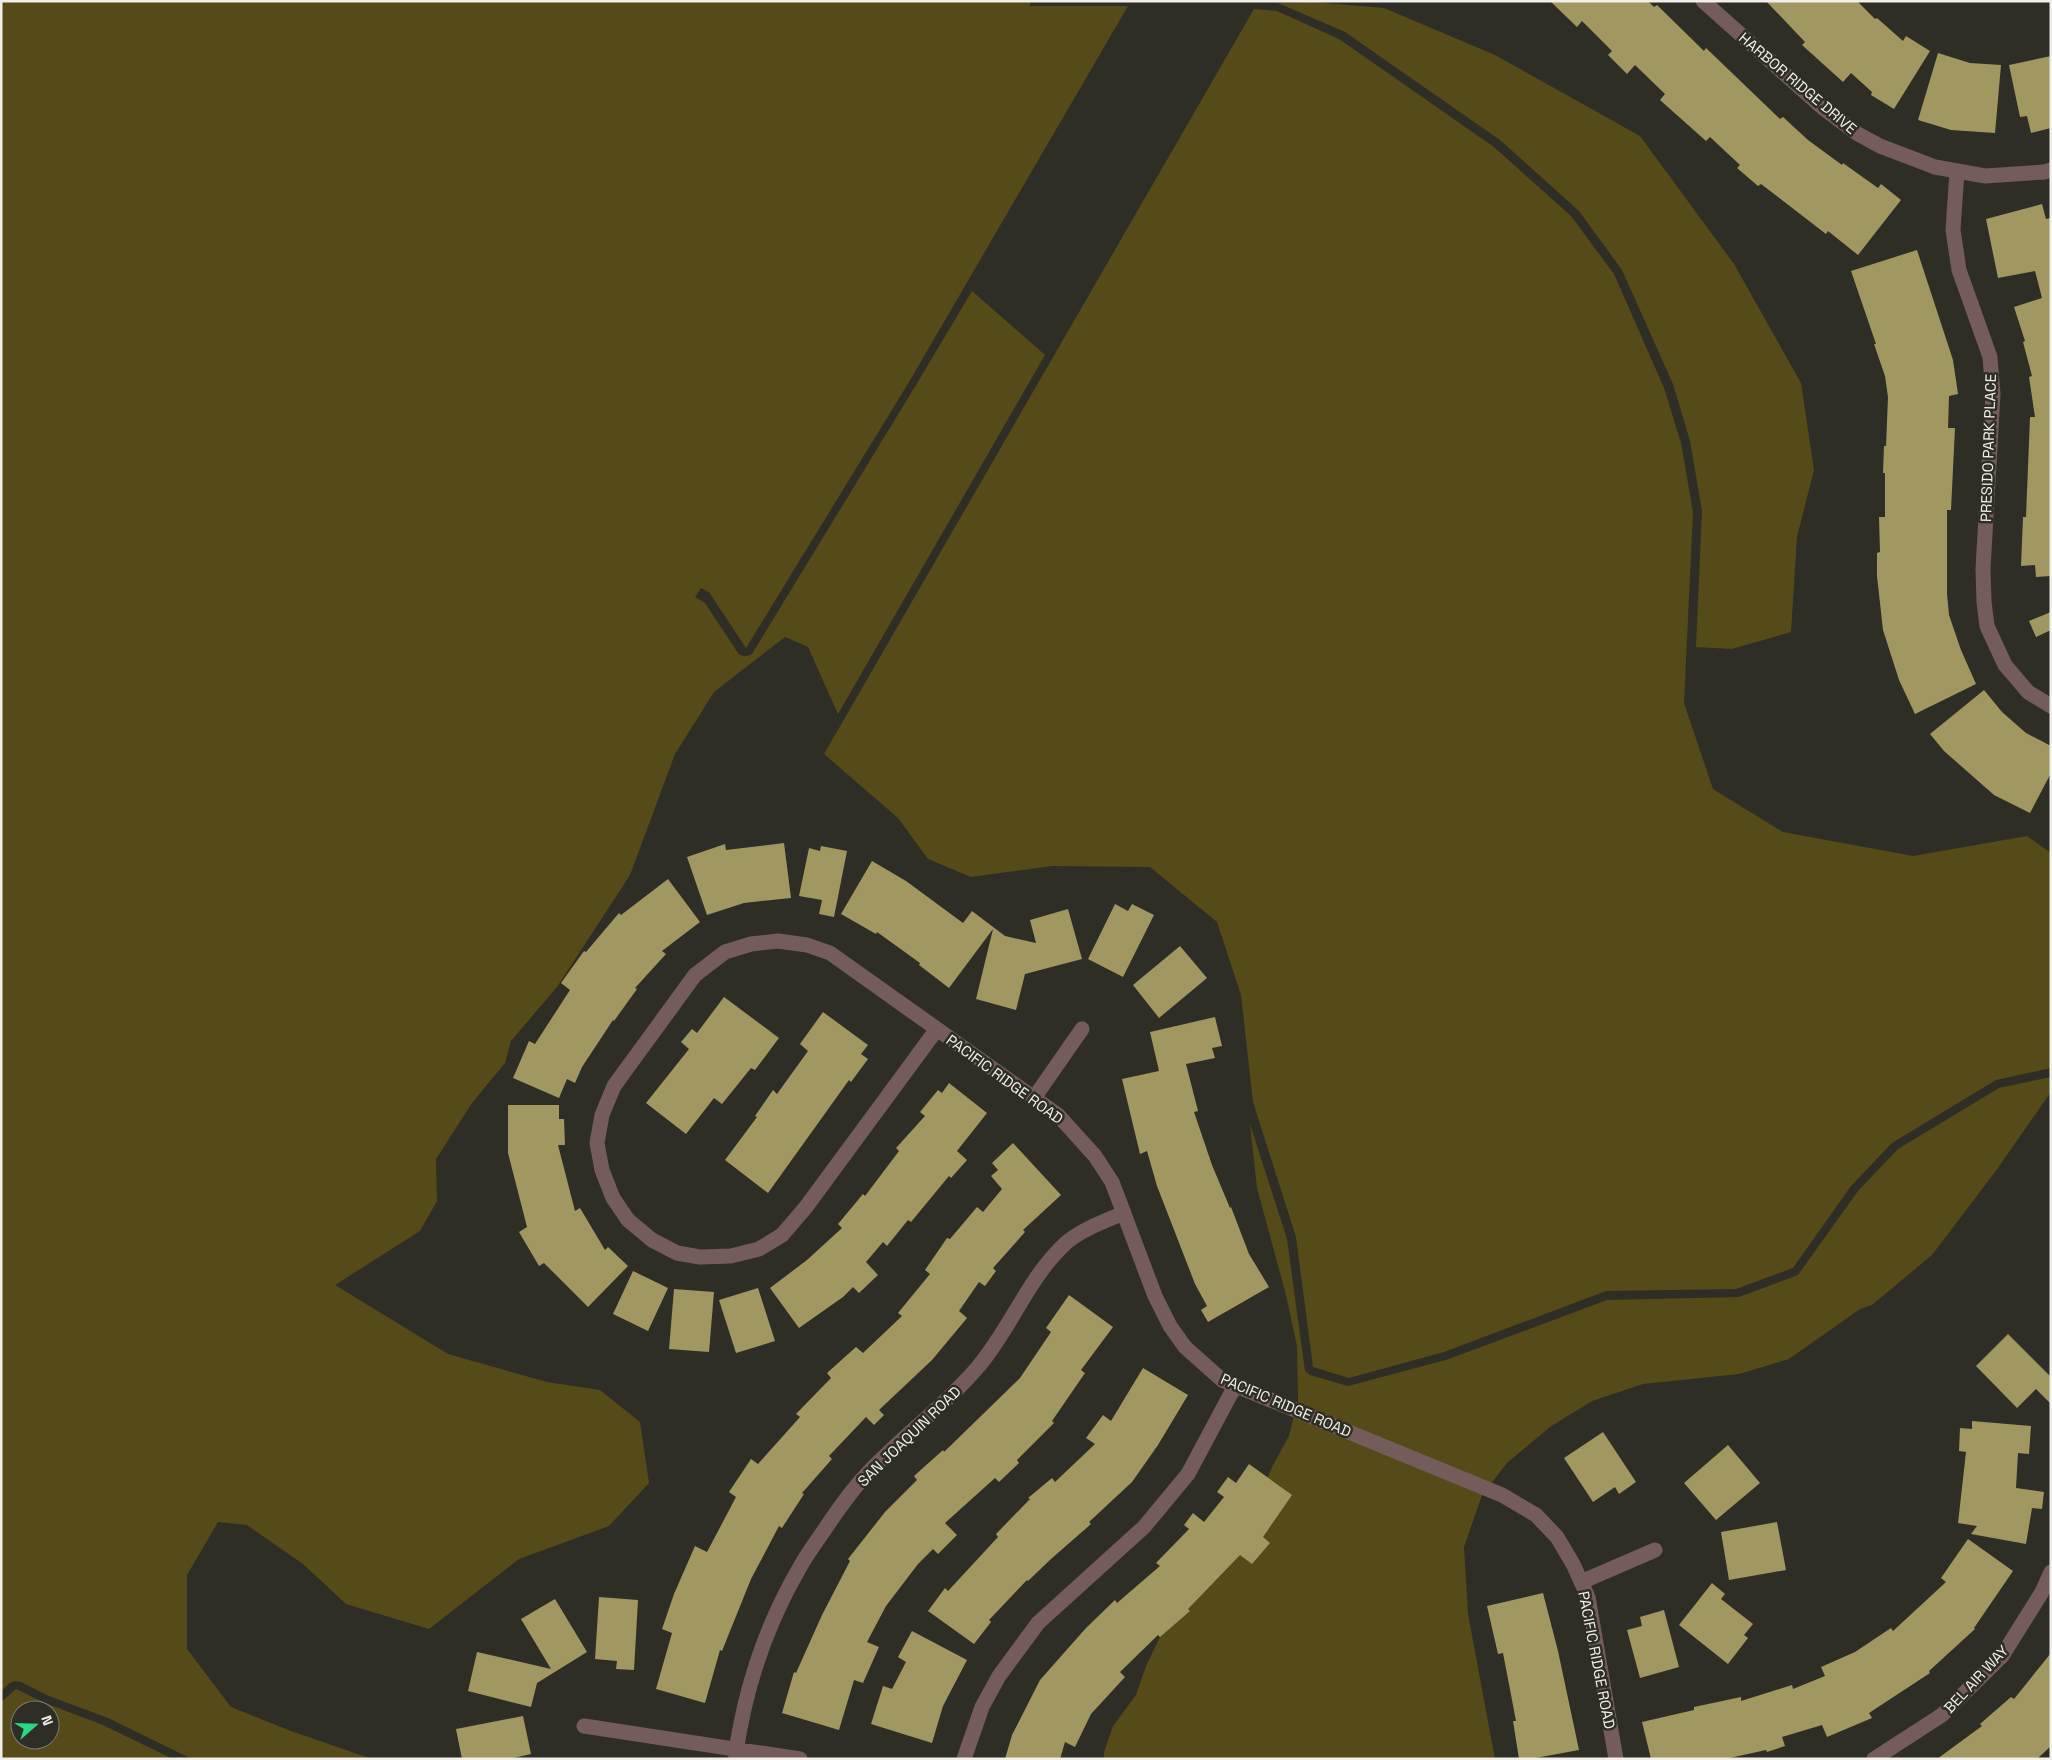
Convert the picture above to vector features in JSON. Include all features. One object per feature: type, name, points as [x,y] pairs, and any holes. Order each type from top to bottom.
[{"type":"street","name":"HARBOR RIDGE DRIVE","points":[[1703,1],[1824,108],[1858,134],[1880,146],[1935,168],[1985,176],[2051,170]]},
{"type":"street","name":"PRESIDO PARK PLACE","points":[[1957,172],[1953,230],[1959,270],[1990,357],[1993,394],[1983,569],[1987,626],[2005,665],[2028,692],[2051,706]]},
{"type":"street","name":"PACIFIC RIDGE ROAD","points":[[936,1029],[806,1207],[782,1235],[759,1249],[731,1256],[700,1257],[677,1253],[652,1240],[628,1220],[613,1198],[602,1170],[597,1143],[602,1115],[614,1086],[695,975],[725,952],[751,944],[778,941],[807,945],[830,953],[1058,1115],[1095,1156],[1112,1182],[1155,1296],[1170,1326],[1185,1347],[1222,1380],[1502,1495],[1536,1515],[1557,1536],[1588,1596],[1616,1759]]},
{"type":"street","points":[[1034,1098],[1082,1029]]},
{"type":"street","name":"SAN JOAQUIN ROAD","points":[[736,1754],[740,1724],[760,1655],[778,1611],[800,1566],[836,1513],[866,1475],[949,1398],[978,1367],[1002,1334],[1044,1266],[1068,1241],[1092,1227],[1124,1213]]},
{"type":"street","points":[[964,1759],[982,1707],[999,1676],[1038,1623],[1144,1527],[1188,1474],[1235,1386]]},
{"type":"street","points":[[1581,1582],[1655,1550]]},
{"type":"street","name":"BEL AIR WAY","points":[[1874,1759],[1942,1715],[2002,1656],[2042,1592],[2051,1572]]},
{"type":"street","points":[[584,1726],[736,1754],[800,1759]]},
{"type":"shaded area","points":[[1,1],[1032,1],[1029,6],[1128,6],[909,382],[746,648],[709,592],[701,588],[695,597],[705,603],[738,653],[745,656],[752,654],[972,291],[1045,355],[838,714],[808,647],[785,637],[714,692],[675,754],[630,875],[557,987],[511,1041],[505,1063],[472,1103],[436,1159],[437,1201],[420,1231],[335,1285],[448,1354],[547,1382],[600,1390],[640,1422],[649,1483],[609,1526],[519,1559],[429,1629],[346,1604],[303,1564],[247,1525],[218,1522],[187,1575],[187,1649],[231,1707],[291,1731],[372,1759],[192,1759],[108,1718],[49,1696],[21,1682],[15,1681],[10,1683],[1,1691]]},
{"type":"shaded area","points":[[1313,2],[1384,8],[1495,55],[1640,136],[1734,264],[1801,383],[1814,470],[1797,537],[1791,632],[1732,649],[1696,647],[1702,511],[1690,441],[1673,384],[1622,270],[1579,211],[1500,140],[1345,32],[1278,3]]},
{"type":"shaded area","points":[[1254,9],[1277,11],[1339,39],[1494,147],[1571,216],[1614,274],[1664,388],[1681,443],[1693,512],[1684,703],[1713,789],[1783,832],[1913,856],[2027,836],[2051,853],[2051,1068],[1996,1080],[1892,1143],[1851,1186],[1793,1268],[1736,1289],[1606,1291],[1444,1352],[1349,1378],[1313,1367],[1296,1237],[1253,1102],[1241,995],[1217,922],[1150,867],[1052,866],[971,877],[928,859],[898,818],[824,754]]},
{"type":"shaded area","points":[[2051,1077],[2051,1092],[1995,1172],[1932,1255],[1872,1305],[1860,1309],[1789,1359],[1739,1374],[1643,1384],[1592,1401],[1550,1427],[1507,1463],[1482,1495],[1464,1547],[1468,1614],[1495,1759],[1104,1759],[1104,1752],[1113,1726],[1136,1695],[1146,1666],[1171,1614],[1257,1500],[1289,1436],[1298,1400],[1297,1346],[1286,1295],[1257,1188],[1250,1124],[1287,1239],[1305,1371],[1310,1375],[1348,1386],[1446,1360],[1607,1300],[1739,1297],[1798,1275],[1858,1191],[1898,1149],[1999,1088]]},
{"type":"shaded area","points":[[16,1689],[39,1700],[10,1700],[10,1750],[60,1750],[60,1709],[103,1725],[173,1759],[1,1759],[1,1702]]},
{"type":"building","points":[[1550,1],[1648,1],[1654,7],[1657,5],[1704,51],[1706,48],[1780,119],[1783,117],[1808,140],[1842,165],[1843,163],[1878,188],[1881,184],[1901,200],[1858,255],[1828,231],[1826,234],[1761,184],[1758,186],[1737,168],[1740,165],[1710,137],[1706,141],[1660,100],[1665,94],[1635,65],[1627,74],[1608,55],[1612,51],[1582,21],[1577,27]]},
{"type":"building","points":[[1766,1],[1857,1],[1875,19],[1877,18],[1903,41],[1906,36],[1930,51],[1894,109],[1871,95],[1872,92],[1851,73],[1843,82],[1802,45],[1805,42]]},
{"type":"building","points":[[1938,53],[1970,63],[2001,65],[1995,133],[1951,130],[1918,120]]},
{"type":"building","points":[[2051,56],[2051,128],[2031,133],[2027,116],[2020,117],[2009,65]]},
{"type":"building","points":[[2042,204],[2046,219],[2051,218],[2051,576],[2036,577],[2035,565],[2021,566],[2023,517],[2026,517],[2030,417],[2035,417],[2029,377],[2032,376],[2023,342],[2025,341],[2014,307],[2042,298],[2035,271],[1998,278],[1986,219]]},
{"type":"building","points":[[1917,250],[1953,360],[1958,394],[1949,396],[1948,428],[1955,428],[1951,510],[1947,510],[1947,594],[1949,615],[1961,650],[1976,684],[1915,714],[1899,680],[1883,630],[1877,576],[1877,553],[1880,552],[1879,517],[1885,517],[1885,473],[1883,473],[1888,397],[1885,376],[1874,344],[1876,344],[1851,271]]},
{"type":"building","points":[[2051,612],[2051,630],[2036,637],[2029,621]]},
{"type":"building","points":[[1984,690],[2002,712],[2026,733],[2051,746],[2051,773],[2030,813],[1994,795],[1944,751],[1930,734]]},
{"type":"building","points":[[784,843],[791,898],[744,903],[707,915],[687,857],[725,844],[726,850]]},
{"type":"building","points":[[821,846],[847,851],[834,917],[819,914],[822,900],[799,896],[809,848],[820,851]]},
{"type":"building","points":[[872,861],[906,881],[963,923],[972,911],[1005,936],[1036,943],[1030,920],[1068,909],[1082,959],[1025,974],[1016,1010],[976,999],[993,929],[949,988],[919,965],[920,963],[877,932],[876,934],[841,914]]},
{"type":"building","points":[[668,879],[700,922],[662,951],[666,954],[635,988],[637,989],[613,1020],[582,1067],[575,1083],[567,1079],[559,1098],[513,1078],[529,1041],[535,1044],[570,990],[561,983],[584,951],[586,952],[619,913],[621,915]]},
{"type":"building","points":[[1115,904],[1128,911],[1132,904],[1154,915],[1123,977],[1088,959]]},
{"type":"building","points":[[1180,946],[1207,978],[1159,1018],[1133,985]]},
{"type":"building","points":[[724,997],[779,1038],[755,1070],[751,1068],[722,1104],[714,1098],[686,1134],[646,1103],[689,1049],[681,1042],[692,1029],[697,1033]]},
{"type":"building","points":[[823,1012],[868,1045],[861,1054],[868,1059],[851,1082],[849,1080],[768,1193],[725,1160],[757,1117],[755,1116],[773,1090],[777,1094],[808,1051],[800,1044]]},
{"type":"building","points":[[1215,1017],[1222,1046],[1212,1048],[1215,1058],[1186,1064],[1198,1111],[1194,1112],[1212,1165],[1249,1254],[1269,1287],[1208,1322],[1201,1310],[1207,1306],[1195,1284],[1157,1186],[1147,1151],[1140,1154],[1122,1079],[1159,1071],[1150,1032]]},
{"type":"building","points":[[949,1083],[987,1113],[957,1151],[967,1160],[951,1178],[949,1176],[911,1222],[908,1220],[887,1246],[883,1242],[866,1262],[878,1275],[859,1293],[853,1287],[843,1297],[799,1328],[770,1288],[807,1260],[842,1228],[838,1224],[863,1194],[865,1196],[899,1151],[896,1148],[925,1116],[920,1112],[938,1090],[942,1093]]},
{"type":"building","points":[[508,1105],[559,1105],[559,1119],[564,1119],[565,1145],[558,1145],[575,1211],[580,1208],[605,1250],[608,1247],[628,1266],[588,1307],[544,1263],[539,1266],[519,1232],[527,1227],[508,1153]]},
{"type":"building","points":[[1013,1143],[1061,1195],[1023,1230],[1025,1232],[993,1268],[996,1271],[985,1286],[979,1282],[959,1311],[967,1318],[932,1360],[879,1410],[884,1415],[874,1425],[866,1417],[829,1456],[832,1459],[802,1493],[804,1494],[782,1528],[779,1526],[751,1579],[722,1651],[720,1650],[705,1703],[656,1689],[672,1633],[662,1629],[674,1594],[695,1546],[707,1552],[736,1497],[729,1492],[751,1459],[758,1464],[800,1417],[796,1414],[831,1378],[827,1373],[856,1347],[863,1353],[902,1316],[898,1313],[930,1274],[925,1270],[947,1238],[950,1239],[977,1207],[983,1212],[1002,1189],[991,1176],[998,1170],[992,1163]]},
{"type":"building","points":[[633,1271],[668,1288],[648,1331],[613,1314]]},
{"type":"building","points":[[758,1288],[775,1341],[736,1353],[719,1300]]},
{"type":"building","points":[[674,1289],[714,1292],[709,1352],[669,1349]]},
{"type":"building","points":[[1069,1295],[1113,1327],[1081,1370],[1085,1373],[1052,1421],[1054,1423],[1017,1460],[1019,1463],[999,1482],[995,1478],[945,1523],[957,1535],[938,1554],[933,1549],[918,1564],[886,1606],[867,1642],[879,1647],[863,1683],[854,1680],[839,1730],[782,1713],[794,1672],[796,1673],[822,1615],[850,1561],[848,1559],[885,1512],[917,1480],[914,1476],[943,1450],[944,1452],[1020,1378],[1051,1332],[1046,1328]]},
{"type":"building","points":[[2008,1334],[2051,1377],[2051,1404],[2036,1389],[2017,1408],[1976,1366]]},
{"type":"building","points":[[1143,1368],[1188,1395],[1158,1445],[1132,1482],[1089,1522],[1091,1524],[1027,1580],[989,1620],[991,1622],[974,1644],[928,1611],[945,1588],[948,1591],[998,1537],[996,1534],[1030,1499],[1028,1498],[1052,1478],[1055,1482],[1095,1444],[1086,1438],[1103,1415],[1111,1421]]},
{"type":"building","points":[[1972,1421],[2031,1426],[2029,1454],[2018,1453],[2016,1488],[2044,1492],[2042,1509],[2032,1508],[2026,1544],[1971,1534],[1977,1526],[1958,1523],[1966,1452],[1959,1451],[1960,1428],[1972,1429]]},
{"type":"building","points":[[1603,1432],[1636,1482],[1619,1494],[1615,1487],[1593,1502],[1564,1458]]},
{"type":"building","points":[[1728,1445],[1760,1483],[1716,1520],[1684,1483]]},
{"type":"building","points":[[1249,1464],[1292,1495],[1263,1537],[1270,1543],[1252,1564],[1240,1555],[1188,1609],[1190,1611],[1160,1637],[1158,1635],[1120,1672],[1125,1677],[1091,1714],[1075,1747],[1065,1742],[1060,1759],[1005,1759],[1012,1735],[1040,1680],[1086,1628],[1115,1600],[1117,1603],[1160,1566],[1156,1563],[1189,1529],[1184,1525],[1193,1513],[1204,1522],[1224,1497],[1217,1492],[1228,1477],[1236,1483]]},
{"type":"building","points":[[1777,1522],[1786,1570],[1729,1580],[1721,1532]]},
{"type":"building","points":[[1968,1539],[2013,1571],[1975,1629],[1929,1671],[1930,1673],[1869,1713],[1872,1718],[1827,1737],[1822,1725],[1782,1737],[1785,1746],[1767,1752],[1766,1750],[1725,1759],[1651,1759],[1642,1722],[1694,1710],[1694,1707],[1741,1697],[1741,1701],[1792,1685],[1793,1689],[1825,1676],[1821,1667],[1855,1652],[1891,1628],[1893,1631],[1946,1582],[1941,1578]]},
{"type":"building","points":[[1712,1583],[1725,1594],[1721,1599],[1753,1624],[1744,1635],[1748,1638],[1728,1664],[1679,1625]]},
{"type":"building","points":[[1543,1593],[1558,1651],[1579,1750],[1530,1759],[1519,1759],[1513,1721],[1516,1721],[1503,1653],[1498,1654],[1487,1606]]},
{"type":"building","points":[[599,1597],[638,1600],[634,1670],[616,1669],[617,1661],[595,1659]]},
{"type":"building","points":[[555,1599],[587,1652],[537,1683],[531,1707],[468,1691],[477,1652],[551,1669],[521,1619]]},
{"type":"building","points":[[1664,1610],[1679,1667],[1640,1678],[1627,1630],[1642,1626],[1640,1617]]},
{"type":"building","points":[[912,1631],[967,1660],[943,1706],[932,1743],[871,1724],[883,1686],[892,1689],[906,1662],[898,1657]]},
{"type":"building","points":[[2051,1653],[2051,1746],[2037,1759],[1937,1759],[1982,1726],[1980,1724],[2011,1697],[2014,1699]]},
{"type":"building","points":[[523,1716],[531,1754],[509,1759],[462,1759],[456,1729]]}]
